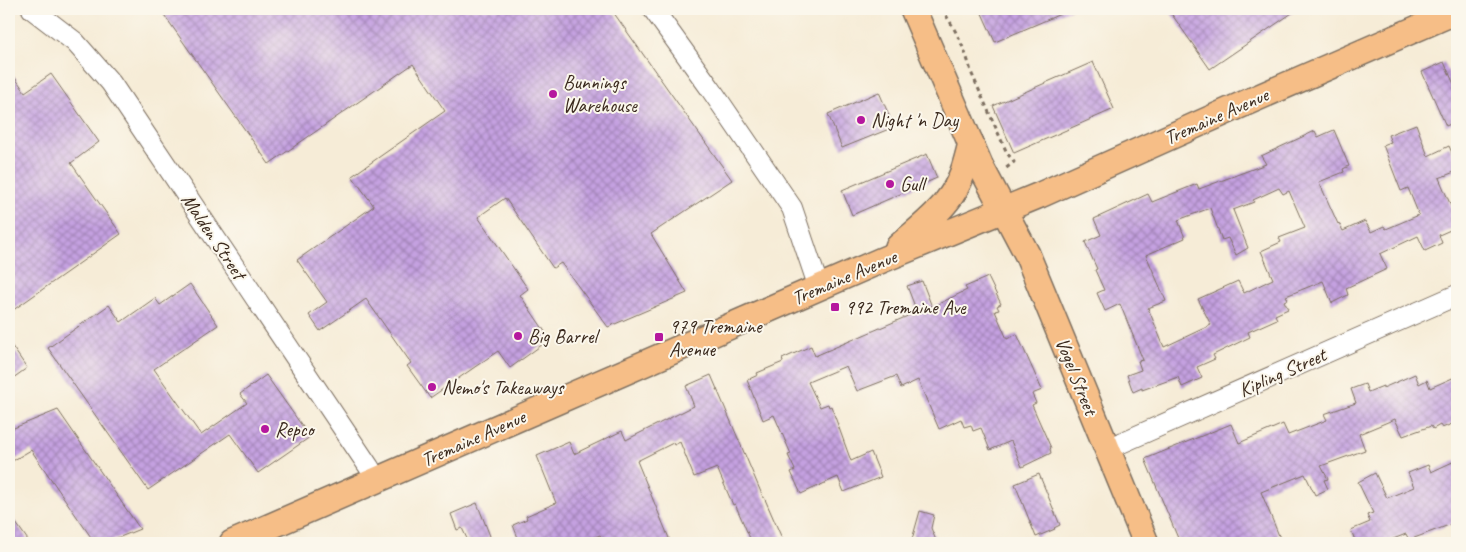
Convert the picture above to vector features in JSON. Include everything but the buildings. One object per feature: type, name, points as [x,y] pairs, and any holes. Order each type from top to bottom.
[{"type":"main road","name":"Vogel Street","points":[[913,9],[983,172],[1027,254],[1146,543]]},
{"type":"main road","name":"Tremaine Avenue","points":[[232,543],[882,260],[1004,210],[1457,11]]},
{"type":"main road","points":[[882,260],[948,201],[965,167],[970,143]]},
{"type":"street","name":"Malden Street","points":[[32,9],[75,42],[111,83],[377,481]]},
{"type":"street","points":[[657,10],[792,208],[819,288]]},
{"type":"street","name":"Kipling Street","points":[[1107,448],[1457,295]]},
{"type":"path","points":[[941,9],[953,27],[1006,153],[1014,162],[1012,164]]},
{"type":"path","points":[[983,112],[985,104]]},
{"type":"place","name":"Bunnings Warehouse","points":[[553,94]]},
{"type":"place","name":"Night 'n Day","points":[[861,120]]},
{"type":"place","name":"Gull","points":[[890,184]]},
{"type":"place","name":"992 Tremaine Ave","points":[[835,307]]},
{"type":"place","name":"Big Barrel","points":[[518,336]]},
{"type":"place","name":"979 Tremaine Avenue","points":[[659,337]]},
{"type":"place","name":"Nemo's Takeaways","points":[[432,387]]},
{"type":"place","name":"Repco","points":[[265,429]]}]
